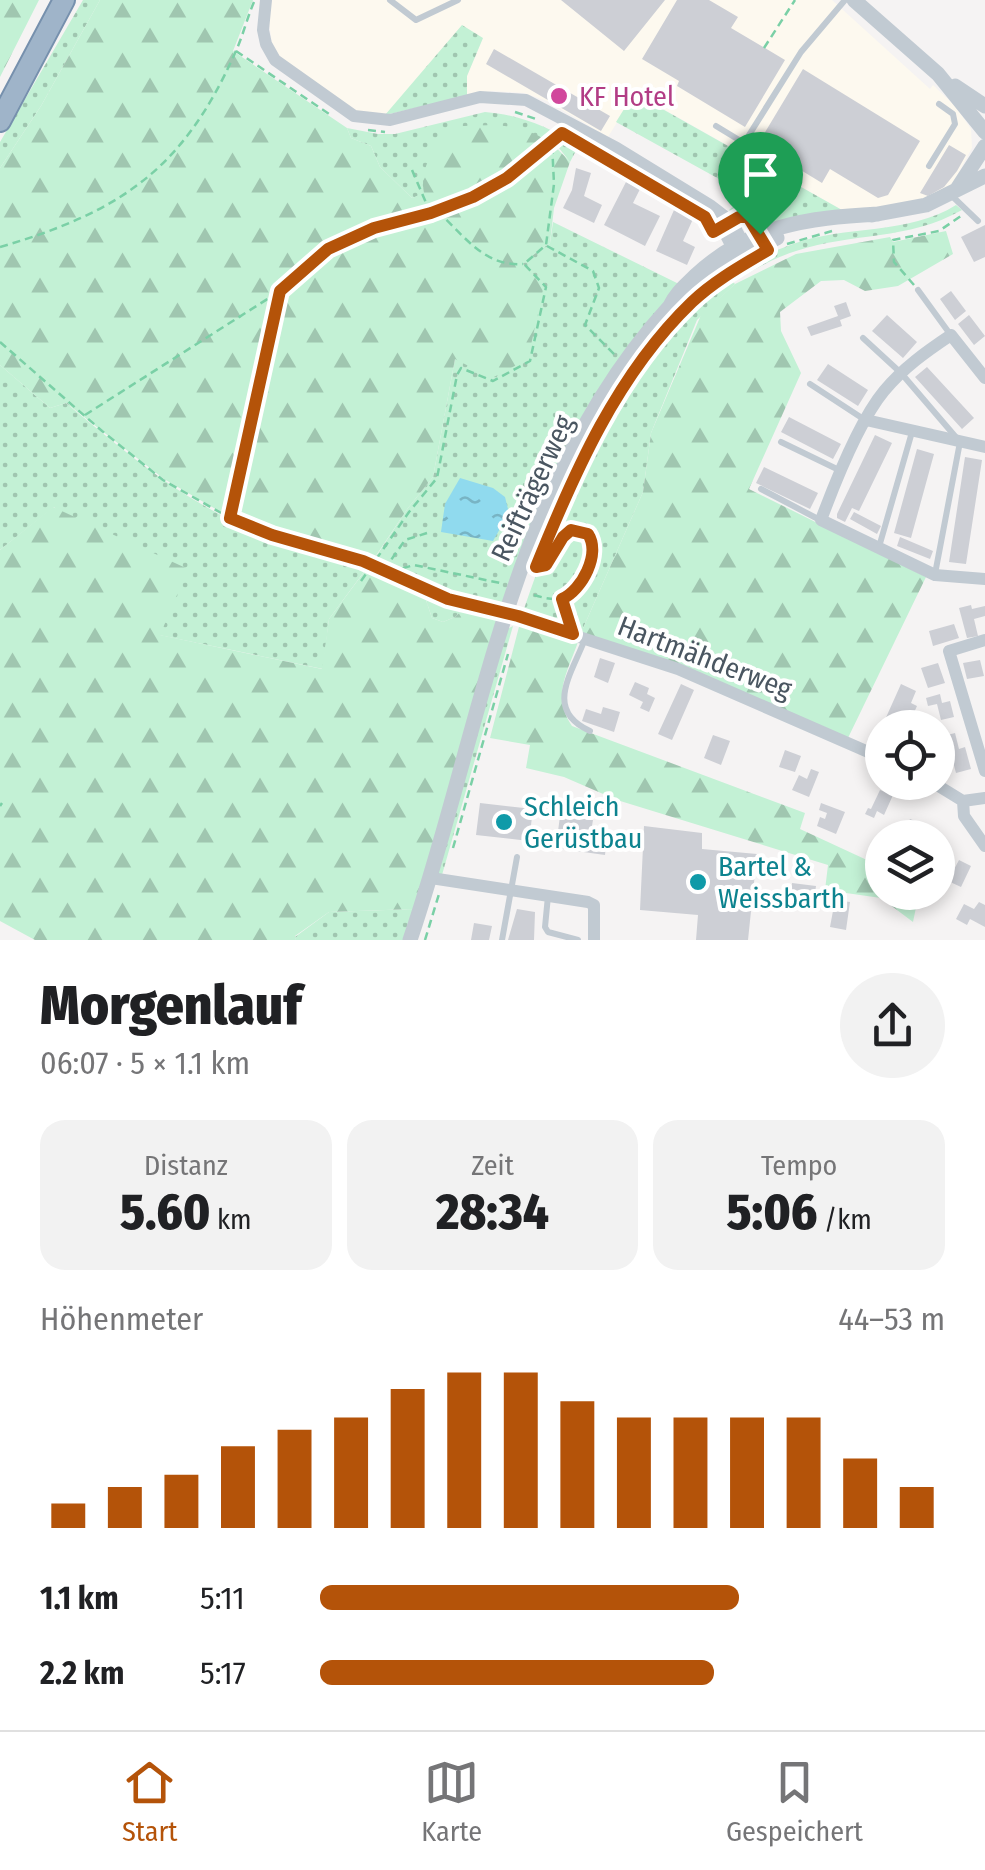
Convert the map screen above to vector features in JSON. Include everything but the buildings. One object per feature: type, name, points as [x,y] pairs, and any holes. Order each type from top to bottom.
[{"type":"highway","points":[[30,69],[53,0]]},
{"type":"highway","points":[[0,121],[64,0]]},
{"type":"highway","points":[[30,69],[77,0]]},
{"type":"street","points":[[266,0],[263,30],[275,60],[354,116],[390,120],[480,97],[526,100],[601,139],[708,211],[732,222],[739,247]]},
{"type":"street","points":[[854,0],[938,74],[985,106]]},
{"type":"street","points":[[938,74],[985,132]]},
{"type":"street","points":[[953,194],[985,146]]},
{"type":"street","name":"Reifträgerweg","points":[[410,940],[437,879],[505,613],[533,538],[592,417],[626,363],[670,306],[739,247],[795,231],[926,206],[985,176]]},
{"type":"street","points":[[985,378],[951,334],[902,372],[866,420],[821,520],[935,575],[985,579]]},
{"type":"street","points":[[866,420],[985,448]]},
{"type":"street","name":"Hartmähderweg","points":[[505,613],[678,669],[865,751]]},
{"type":"street","points":[[985,640],[949,651],[985,771]]},
{"type":"street","points":[[955,796],[963,801],[985,798]]},
{"type":"street","points":[[963,801],[964,816],[985,846]]},
{"type":"street","points":[[437,879],[594,905],[594,940]]},
{"type":"lane","points":[[390,0],[416,20],[458,0]]},
{"type":"lane","points":[[716,126],[744,143],[800,52],[845,0]]},
{"type":"lane","points":[[930,166],[955,124],[953,114],[939,104]]},
{"type":"lane","points":[[953,194],[978,221]]},
{"type":"lane","points":[[918,290],[951,334]]},
{"type":"lane","points":[[863,338],[902,372],[960,442],[935,575]]},
{"type":"lane","points":[[810,384],[866,420]]},
{"type":"lane","points":[[878,548],[912,432]]},
{"type":"lane","points":[[781,442],[842,472]]},
{"type":"lane","points":[[761,489],[821,520]]},
{"type":"lane","points":[[579,636],[564,694],[564,712],[573,723],[590,730]]},
{"type":"lane","points":[[502,940],[517,857]]},
{"type":"lane","points":[[548,895],[548,932],[578,940]]},
{"type":"path","points":[[0,248],[92,215],[126,194],[189,138],[236,51],[256,0]]},
{"type":"path","points":[[764,48],[795,0]]},
{"type":"path","points":[[236,51],[333,116]]},
{"type":"path","points":[[500,110],[540,121]]},
{"type":"path","points":[[84,416],[280,291],[328,249],[374,228],[473,197],[507,178],[562,133],[551,127]]},
{"type":"path","points":[[362,129],[394,132]]},
{"type":"path","points":[[437,211],[492,260],[504,265],[524,264],[546,246],[554,184],[552,142]]},
{"type":"path","points":[[578,142],[708,211]]},
{"type":"path","points":[[412,170],[431,213]]},
{"type":"path","points":[[918,290],[894,262],[894,240],[939,230],[956,222],[967,210]]},
{"type":"path","points":[[783,245],[832,232]]},
{"type":"path","points":[[546,246],[593,271],[599,288],[586,325],[613,353]]},
{"type":"path","points":[[361,581],[408,512],[437,478],[456,375],[461,368],[493,381],[530,362],[546,286],[524,264]]},
{"type":"path","points":[[230,518],[280,291]]},
{"type":"path","points":[[0,342],[163,480],[230,518],[372,566],[448,599],[505,613]]},
{"type":"path","points":[[624,389],[635,372]]},
{"type":"path","points":[[534,595],[562,599],[572,594],[593,556],[593,542],[588,534],[571,530],[546,565],[536,567]]},
{"type":"path","points":[[386,572],[405,540],[426,532]]},
{"type":"path","points":[[386,572],[414,566],[500,583]]},
{"type":"path","points":[[562,599],[579,636]]},
{"type":"path","points":[[451,855],[509,650]]},
{"type":"path","points":[[425,940],[437,879]]},
{"type":"shaded area","points":[[272,0],[832,0],[930,89],[933,85],[955,106],[971,129],[972,148],[950,188],[924,199],[842,210],[635,93],[608,137],[547,101],[524,93],[492,91],[467,96],[467,76],[483,38],[385,115],[367,114],[351,109],[281,62],[272,44],[268,15]]},
{"type":"green space","points":[[0,0],[39,0],[0,77]]},
{"type":"green space","points":[[83,0],[100,0],[41,106],[0,168],[0,142]]},
{"type":"green space","points":[[100,0],[253,0],[233,51],[347,128],[351,138],[371,146],[380,167],[412,198],[424,193],[426,166],[449,127],[500,126],[529,132],[557,148],[570,162],[554,208],[550,243],[522,263],[544,285],[528,359],[492,378],[455,359],[433,477],[371,563],[377,570],[424,594],[432,618],[443,622],[467,606],[498,613],[469,727],[414,909],[329,912],[295,936],[296,940],[35,940],[0,921],[0,550],[53,507],[188,569],[160,635],[322,669],[329,619],[370,564],[231,518],[164,479],[66,403],[50,408],[0,365],[0,168],[41,106]]},
{"type":"green space","points":[[462,25],[483,38],[467,76],[467,96],[385,115]]},
{"type":"green space","points":[[634,93],[842,210],[761,229],[749,213],[735,216],[729,210],[743,199],[719,179],[616,122]]},
{"type":"green space","points":[[485,112],[534,123],[579,145],[570,162],[559,148],[412,198],[380,167],[371,146],[351,138],[347,128],[395,134]]},
{"type":"green space","points":[[956,205],[962,210],[921,227],[796,251],[733,282],[697,320],[651,433],[643,492],[581,633],[522,615],[563,505],[589,450],[619,397],[654,348],[694,305],[740,269],[793,244],[918,221]]},
{"type":"green space","points":[[553,222],[679,284],[614,366],[529,535],[498,613],[467,606],[443,622],[432,618],[424,594],[371,564],[433,477],[455,359],[521,263],[550,243]]},
{"type":"green space","points":[[946,231],[953,254],[898,286],[865,291],[844,280],[821,281],[780,312],[781,331],[801,373],[749,489],[926,577],[847,740],[581,633],[643,492],[651,433],[701,315],[735,284],[796,254]]},
{"type":"green space","points":[[0,365],[50,408],[66,403],[144,466],[229,519],[369,565],[329,619],[323,669],[159,635],[54,507],[0,550]]},
{"type":"green space","points":[[521,619],[579,639],[562,694],[572,726],[805,813],[800,829],[865,859],[865,896],[825,890],[828,865],[617,800],[564,777],[526,768],[530,745],[490,738]]},
{"type":"green space","points":[[513,626],[442,875],[438,874],[507,629]]},
{"type":"green space","points":[[414,909],[404,940],[295,937],[329,912]]},
{"type":"green space","points":[[897,910],[915,910],[913,922]]},
{"type":"water","points":[[460,478],[493,488],[505,497],[509,513],[493,541],[441,532],[445,504]]},
{"type":"place","name":"KF Hotel","points":[[559,96]]},
{"type":"place","name":"Schleich Gerüstbau","points":[[504,822]]},
{"type":"place","name":"Bartel & Weissbarth","points":[[698,882]]},
{"type":"route","points":[[562,133],[705,217],[713,232],[739,217],[748,217],[760,234],[768,250],[693,300],[654,343],[583,457],[536,567],[546,565],[554,557],[563,537],[571,530],[588,534],[593,542],[593,556],[578,584],[572,594],[562,599],[573,634],[426,592],[363,561],[272,535],[230,518],[280,291],[328,249],[374,228],[473,197],[507,178],[562,133]]}]
